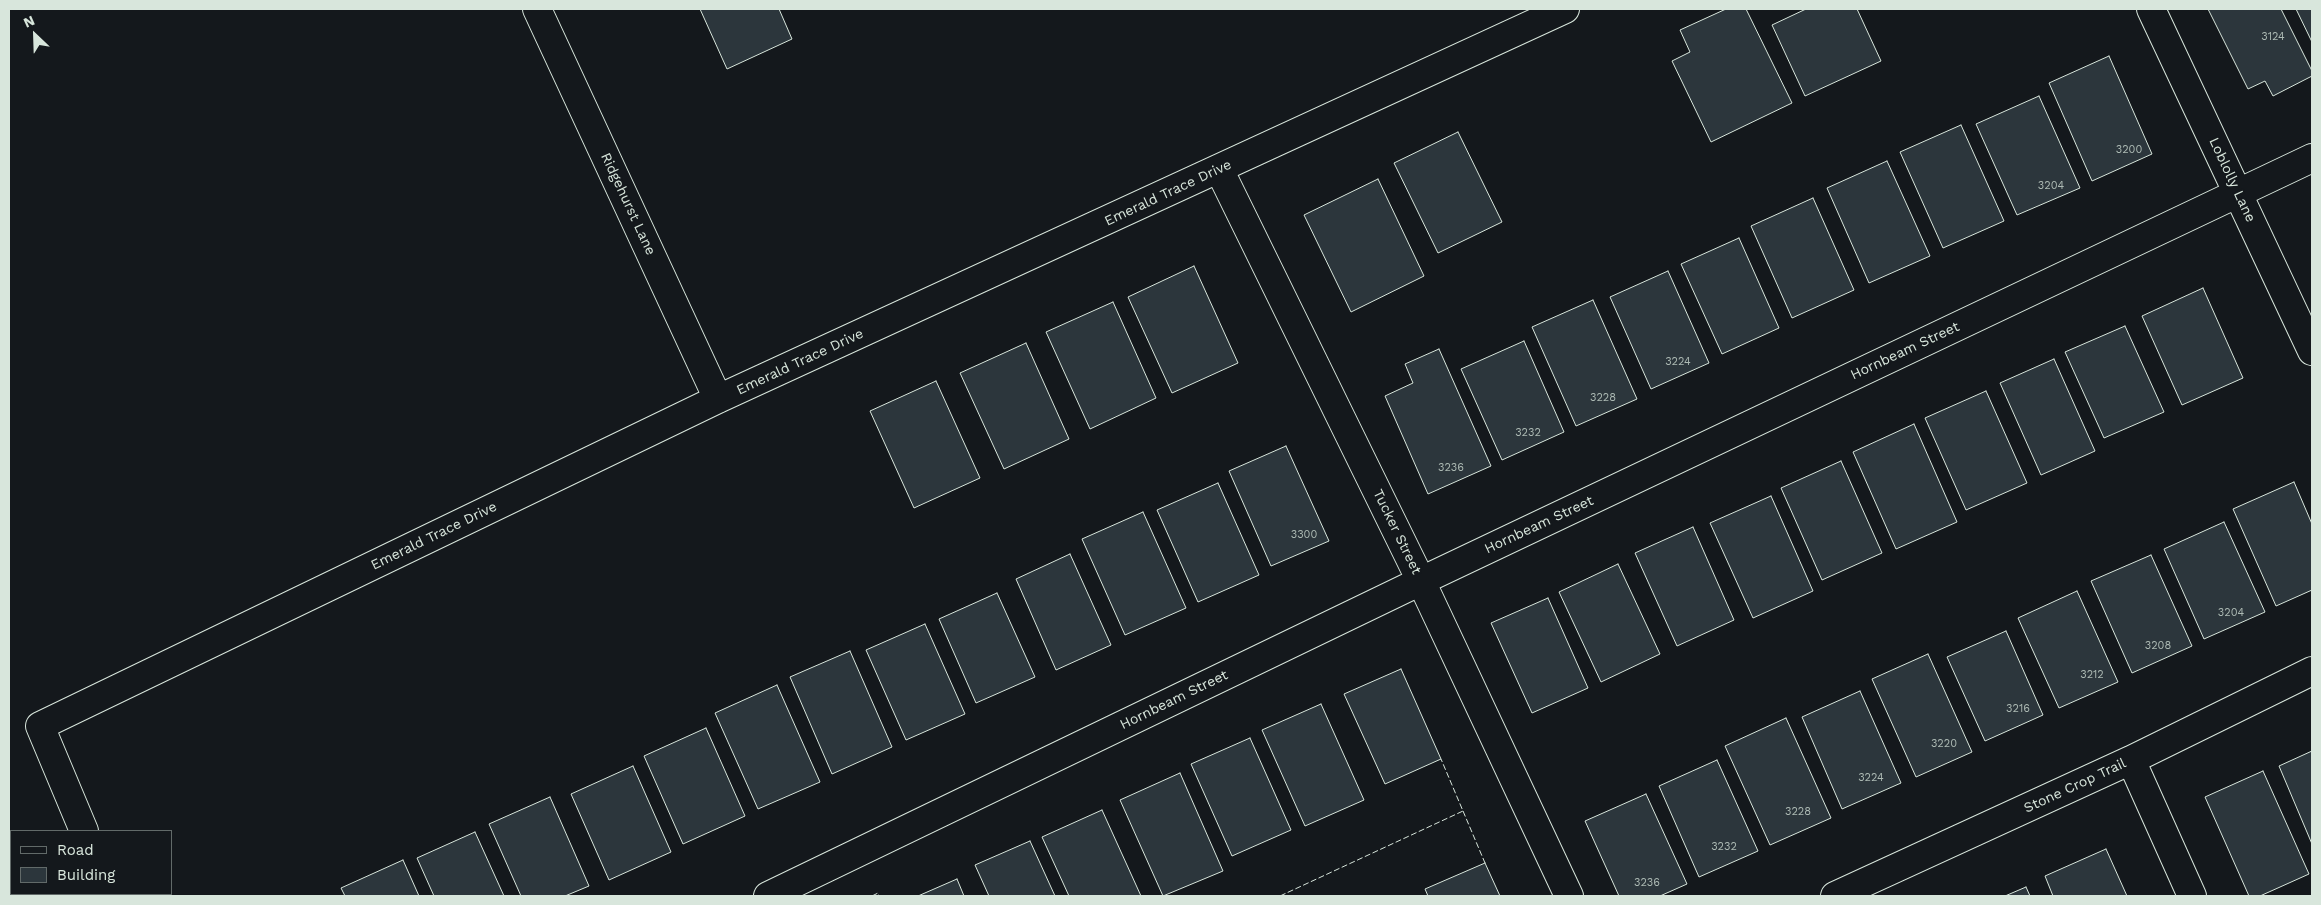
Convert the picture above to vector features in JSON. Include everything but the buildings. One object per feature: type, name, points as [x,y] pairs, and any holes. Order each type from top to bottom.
[{"type":"street","name":"Ridgehurst Lane","points":[[537,9],[718,399]]},
{"type":"street","name":"Emerald Trace Drive","points":[[84,830],[40,726],[718,399],[1219,170],[1565,9]]},
{"type":"street","name":"Loblolly Lane","points":[[2151,9],[2312,351]]},
{"type":"street","name":"Hornbeam Street","points":[[768,896],[1421,581],[2312,158]]},
{"type":"street","name":"Tucker Street","points":[[1219,170],[1421,581],[1569,896]]},
{"type":"street","name":"Stone Crop Trail","points":[[1835,896],[2131,760],[2312,671]]},
{"type":"street","points":[[2131,760],[2192,896]]},
{"type":"fence","points":[[1280,896],[1463,811],[1441,759]]},
{"type":"fence","points":[[1463,811],[1485,863]]},
{"type":"fence","points":[[872,896],[878,893],[879,896]]}]
